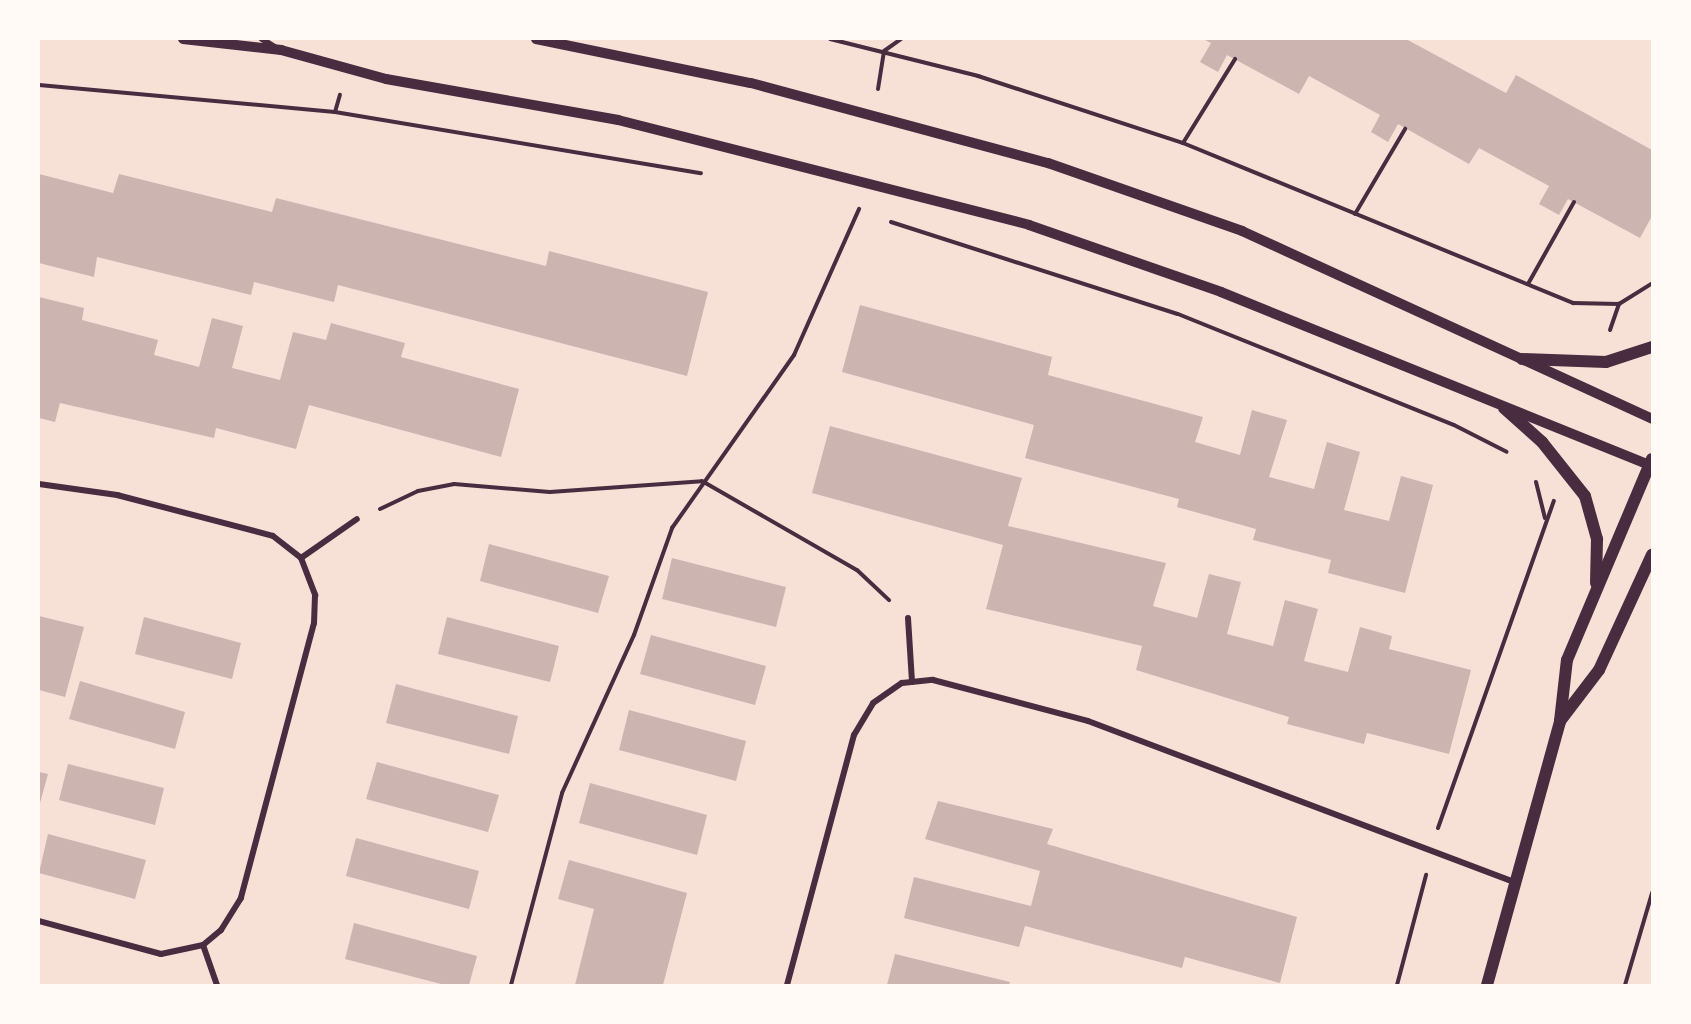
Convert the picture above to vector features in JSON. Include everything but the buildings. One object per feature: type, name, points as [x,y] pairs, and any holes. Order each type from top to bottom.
[{"type":"main road","points":[[1522,359],[1599,362],[1652,347]]},
{"type":"main road","points":[[1504,408],[1569,472],[1585,496],[1597,539],[1596,590]]},
{"type":"main road","points":[[1487,985],[1560,721],[1567,660],[1651,464]]},
{"type":"main road","points":[[1560,721],[1599,670],[1652,555]]},
{"type":"street","points":[[183,39],[281,50],[386,79],[710,142],[1029,225],[1221,292],[1504,408],[1651,464]]},
{"type":"street","points":[[262,39],[281,50]]},
{"type":"street","points":[[536,39],[751,83],[1048,163],[1242,231],[1652,420]]},
{"type":"street","points":[[39,484],[117,495],[273,536],[301,558],[315,595],[314,623],[241,898],[221,930],[203,945],[160,954],[39,921]]},
{"type":"street","points":[[301,558],[357,519]]},
{"type":"street","points":[[908,618],[912,682]]},
{"type":"street","points":[[787,985],[854,735],[873,703],[912,682],[933,680],[1088,721],[1515,883]]},
{"type":"street","points":[[203,945],[217,985]]},
{"type":"path","points":[[830,39],[884,51],[1183,143],[1573,303],[1619,304],[1652,284]]},
{"type":"path","points":[[884,51],[901,39]]},
{"type":"path","points":[[1183,143],[1235,59]]},
{"type":"path","points":[[39,85],[335,112],[712,176]]},
{"type":"path","points":[[1355,214],[1405,129]]},
{"type":"path","points":[[1528,284],[1574,202]]},
{"type":"path","points":[[848,208],[870,215]]},
{"type":"path","points":[[511,985],[562,793],[634,635],[672,528],[702,481],[794,355],[859,212]]},
{"type":"path","points":[[881,219],[1178,314],[1454,425],[1517,457]]},
{"type":"path","points":[[1599,362],[1619,304]]},
{"type":"path","points":[[1533,472],[1545,518]]},
{"type":"path","points":[[1397,985],[1432,852],[1545,518],[1569,472]]},
{"type":"path","points":[[357,519],[418,491],[454,484],[550,492],[702,481],[857,570],[908,618]]},
{"type":"path","points":[[1625,985],[1652,893]]}]
